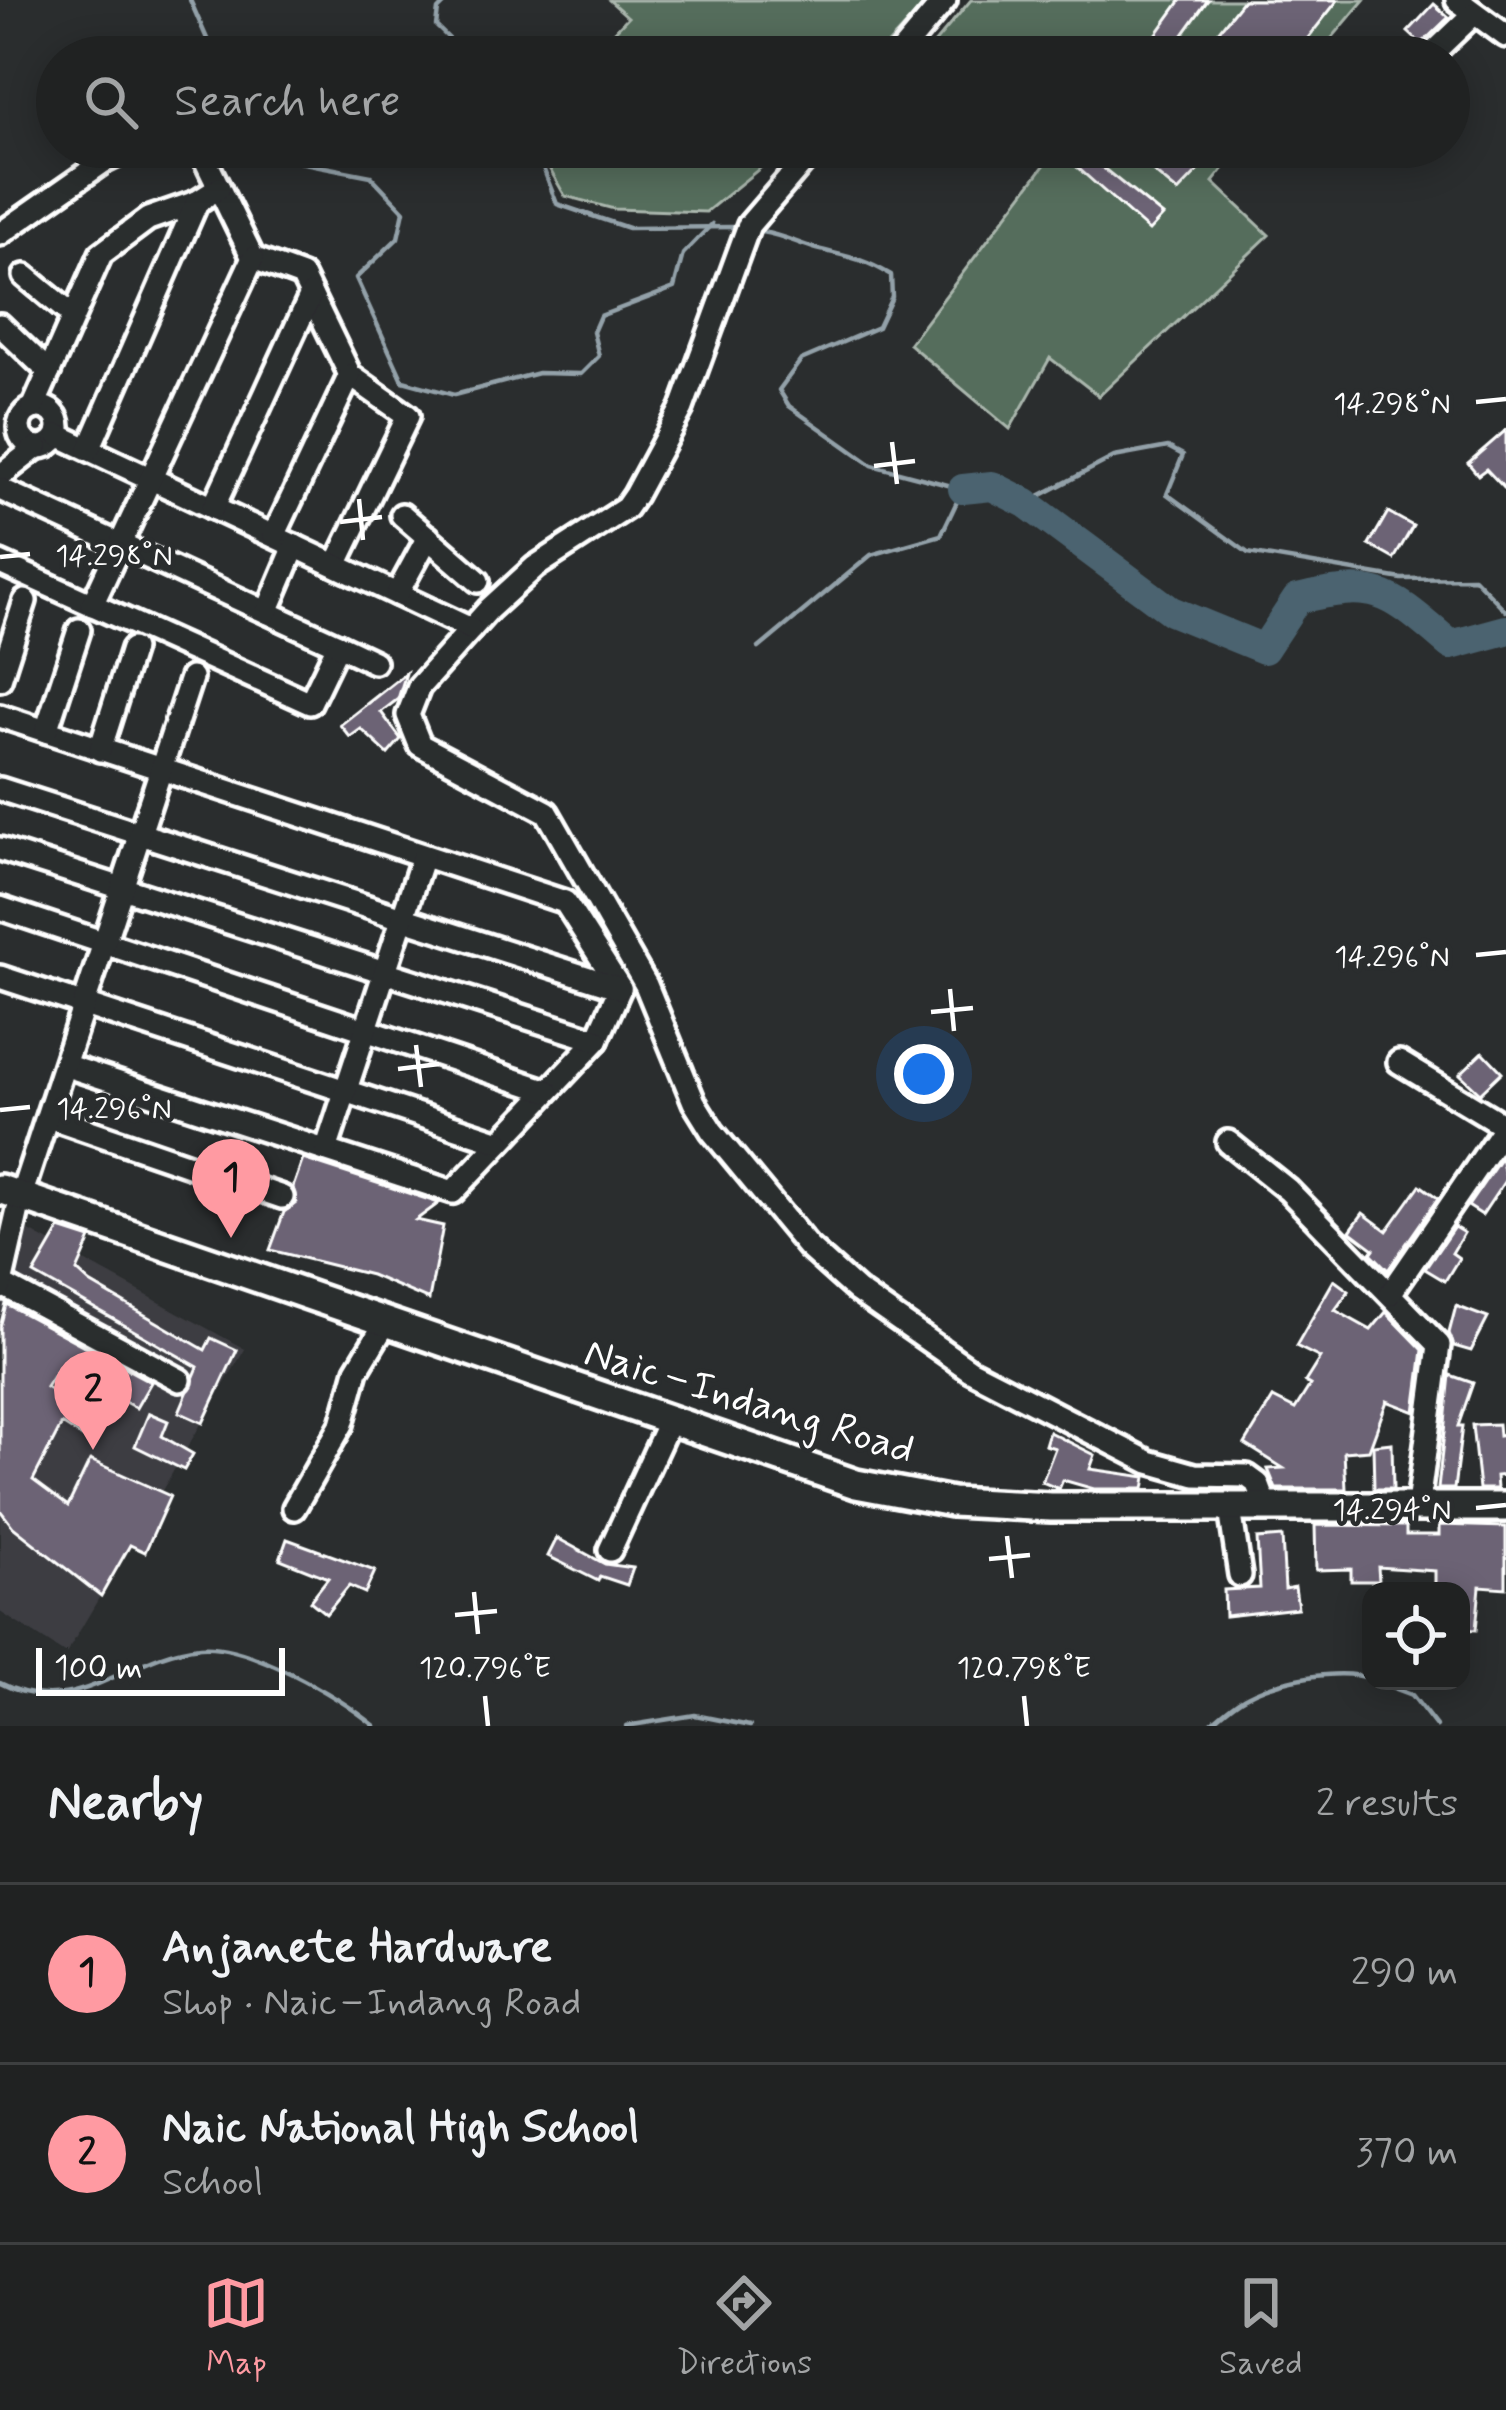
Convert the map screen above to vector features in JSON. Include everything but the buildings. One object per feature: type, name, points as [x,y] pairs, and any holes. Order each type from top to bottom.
[{"type":"main road","name":"Naic–Indang Road","points":[[11,1193],[856,1484],[952,1502],[1230,1509],[1506,1507]]},
{"type":"street","points":[[915,36],[945,0]]},
{"type":"street","points":[[1446,36],[1469,6],[1506,36]]},
{"type":"street","points":[[0,234],[95,168]]},
{"type":"street","points":[[210,168],[253,258],[302,276],[350,376],[408,416],[336,566]]},
{"type":"street","points":[[796,168],[760,207],[675,423],[626,508],[536,568],[471,629],[419,687],[408,706],[410,726],[420,745],[547,812],[646,985],[694,1102],[738,1166],[808,1247],[873,1304],[970,1370],[1149,1462],[1195,1475],[1247,1476],[1258,1484],[1267,1508]]},
{"type":"street","points":[[18,416],[49,372],[101,254],[148,220],[197,202],[219,188]]},
{"type":"street","points":[[89,449],[197,202]]},
{"type":"street","points":[[92,605],[253,258]]},
{"type":"street","points":[[25,276],[73,316]]},
{"type":"street","points":[[213,508],[311,295]]},
{"type":"street","points":[[0,325],[49,372]]},
{"type":"street","points":[[274,536],[350,376]]},
{"type":"street","points":[[18,416],[52,412],[58,435]]},
{"type":"street","points":[[18,416],[25,441],[37,447]]},
{"type":"street","points":[[58,435],[471,629]]},
{"type":"street","points":[[0,476],[58,435]]},
{"type":"street","points":[[0,489],[374,662]]},
{"type":"street","points":[[402,515],[478,581]]},
{"type":"street","points":[[397,594],[428,537]]},
{"type":"street","points":[[267,612],[295,546]]},
{"type":"street","points":[[0,563],[310,703],[338,645]]},
{"type":"street","points":[[0,679],[25,602]]},
{"type":"street","points":[[46,731],[79,629]]},
{"type":"street","points":[[100,749],[132,649]]},
{"type":"street","points":[[180,1380],[1,1286],[11,1193],[49,1118],[191,678]]},
{"type":"street","points":[[0,716],[565,902],[620,988]]},
{"type":"street","points":[[0,789],[620,988]]},
{"type":"street","points":[[0,849],[597,1040]]},
{"type":"street","points":[[326,1150],[423,856]]},
{"type":"street","points":[[0,908],[548,1091]]},
{"type":"street","points":[[0,977],[500,1142]]},
{"type":"street","points":[[67,1066],[453,1192],[597,1040],[620,988]]},
{"type":"street","points":[[1390,1294],[1505,1126],[1400,1062]]},
{"type":"street","points":[[49,1118],[282,1197]]},
{"type":"street","points":[[1228,1142],[1288,1190],[1441,1350],[1418,1505]]},
{"type":"street","points":[[294,1508],[342,1424],[357,1370],[386,1322]]},
{"type":"street","points":[[610,1550],[670,1422]]},
{"type":"street","points":[[1230,1509],[1240,1575]]},
{"type":"shaded area","points":[[0,1215],[245,1349],[66,1654],[0,1612]]},
{"type":"green space","points":[[609,0],[929,0],[896,36],[610,36],[628,17]]},
{"type":"green space","points":[[971,0],[1364,0],[1334,36],[941,36]]},
{"type":"green space","points":[[549,168],[760,168],[706,212],[614,209],[565,196]]},
{"type":"green space","points":[[1042,168],[1224,168],[1213,182],[1269,235],[1099,396],[1050,358],[1010,429],[909,344]]},
{"type":"waterway","points":[[190,0],[206,36]]},
{"type":"waterway","points":[[446,36],[436,26],[438,10],[448,0]]},
{"type":"waterway","points":[[330,168],[371,176],[404,211],[398,238],[356,278],[403,381],[454,395],[538,373],[581,374],[599,356],[593,332],[600,316],[674,288],[683,254],[712,224]]},
{"type":"waterway","points":[[543,168],[557,204],[628,228],[734,227]]},
{"type":"waterway","points":[[759,648],[871,555],[941,535],[963,489],[872,465],[789,406],[779,390],[801,360],[878,327],[892,297],[891,275],[855,259],[761,232]]},
{"type":"waterway","points":[[1026,503],[1114,457],[1168,447],[1183,455],[1167,494],[1248,553],[1402,579],[1474,578],[1506,611]]},
{"type":"waterway","points":[[963,489],[992,486],[1026,503],[1171,611],[1264,649],[1297,599],[1347,591],[1365,591],[1396,602],[1451,645],[1506,630]]},
{"type":"waterway","points":[[0,1683],[53,1695],[101,1683],[173,1652],[220,1648],[292,1674],[375,1726]]},
{"type":"waterway","points":[[1208,1726],[1242,1699],[1274,1685],[1326,1675],[1362,1677]]},
{"type":"waterway","points":[[1399,1690],[1412,1695],[1436,1726]]},
{"type":"waterway","points":[[626,1726],[695,1715],[750,1726]]},
{"type":"place","name":"Anjanete Hardware","points":[[231,1238]]},
{"type":"place","name":"Naic National High School","points":[[93,1450]]}]
